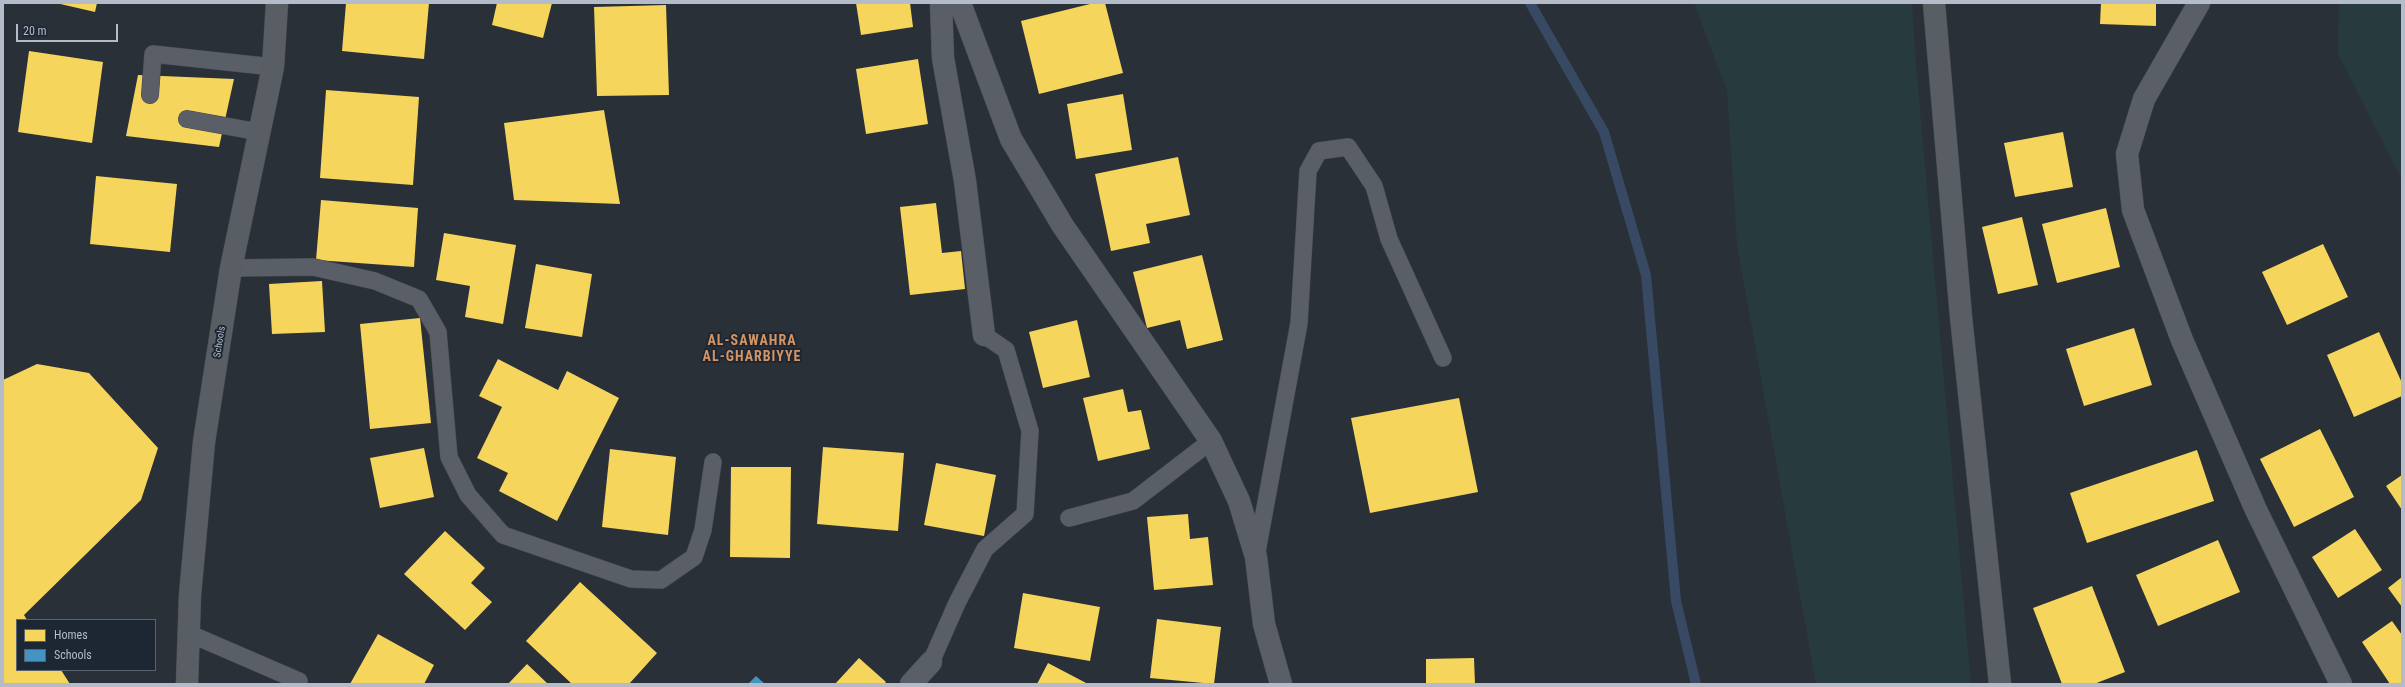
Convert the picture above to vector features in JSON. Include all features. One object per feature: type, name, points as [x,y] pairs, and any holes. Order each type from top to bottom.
[{"type":"street","name":"Schools","points":[[187,684],[190,595],[204,442],[231,268],[273,67],[277,3]]},
{"type":"street","points":[[941,3],[943,58],[965,181],[984,335]]},
{"type":"street","points":[[960,3],[1011,139],[1063,226],[1211,441],[1238,501],[1256,557],[1264,624],[1281,684]]},
{"type":"street","points":[[1934,3],[1960,317],[2000,684]]},
{"type":"street","points":[[2199,3],[2144,99],[2128,154],[2133,210],[2182,340],[2256,510],[2342,684]]},
{"type":"street","points":[[910,684],[931,662]]},
{"type":"lane","points":[[150,95],[153,54],[273,67]]},
{"type":"lane","points":[[187,119],[259,132]]},
{"type":"lane","points":[[1256,557],[1299,323],[1308,171],[1319,151],[1348,147],[1374,186],[1390,239],[1443,358]]},
{"type":"lane","points":[[231,268],[313,267],[375,281],[418,299],[438,332],[449,457],[468,495],[503,535],[631,578],[661,580],[694,557],[703,530],[713,462]]},
{"type":"lane","points":[[931,662],[957,603],[985,549],[1025,514],[1030,431],[1006,350],[984,335]]},
{"type":"lane","points":[[1069,518],[1133,501],[1211,441]]},
{"type":"lane","points":[[188,633],[299,681]]},
{"type":"green space","points":[[1694,3],[1912,3],[1916,65],[1971,684],[1816,684],[1737,245],[1727,91]]},
{"type":"green space","points":[[2339,3],[2402,3],[2402,180],[2338,54]]},
{"type":"building: Homes","points":[[56,3],[97,3],[95,12]]},
{"type":"building: Homes","points":[[346,3],[429,3],[424,59],[342,51]]},
{"type":"building: Homes","points":[[497,3],[552,3],[543,38],[492,25]]},
{"type":"building: Homes","points":[[856,3],[910,3],[913,27],[861,35]]},
{"type":"building: Homes","points":[[1094,3],[1105,3],[1123,73],[1039,94],[1021,21]]},
{"type":"building: Homes","points":[[2101,3],[2156,3],[2156,26],[2100,24]]},
{"type":"building: Homes","points":[[666,5],[669,95],[597,96],[594,7]]},
{"type":"building: Homes","points":[[29,51],[103,62],[92,143],[18,132]]},
{"type":"building: Homes","points":[[918,59],[928,124],[866,134],[856,69]]},
{"type":"building: Homes","points":[[138,75],[234,79],[219,147],[126,136]]},
{"type":"building: Homes","points":[[326,90],[419,97],[413,185],[320,178]]},
{"type":"building: Homes","points":[[1123,94],[1132,150],[1076,159],[1067,104]]},
{"type":"building: Homes","points":[[604,110],[620,204],[514,200],[504,123]]},
{"type":"building: Homes","points":[[2063,132],[2073,187],[2015,197],[2004,143]]},
{"type":"building: Homes","points":[[1178,157],[1190,215],[1146,224],[1150,243],[1111,251],[1095,174]]},
{"type":"building: Homes","points":[[96,176],[177,184],[170,252],[90,244]]},
{"type":"building: Homes","points":[[321,200],[418,208],[414,267],[316,260]]},
{"type":"building: Homes","points":[[936,203],[942,253],[961,251],[965,289],[910,295],[900,207]]},
{"type":"building: Homes","points":[[2106,208],[2120,267],[2057,283],[2042,224]]},
{"type":"building: Homes","points":[[2022,217],[2038,285],[1998,294],[1982,227]]},
{"type":"building: Homes","points":[[444,233],[516,245],[503,324],[465,317],[470,286],[436,280]]},
{"type":"building: Homes","points":[[2323,244],[2348,297],[2287,325],[2262,272]]},
{"type":"building: Homes","points":[[1202,255],[1223,340],[1187,349],[1180,320],[1147,328],[1133,272]]},
{"type":"building: Homes","points":[[536,264],[592,274],[582,337],[525,328]]},
{"type":"building: Homes","points":[[322,281],[325,332],[272,334],[269,284]]},
{"type":"building: Homes","points":[[420,318],[431,423],[370,429],[360,324]]},
{"type":"building: Homes","points":[[1077,320],[1090,377],[1043,388],[1029,332]]},
{"type":"building: Homes","points":[[2134,328],[2152,385],[2084,406],[2066,349]]},
{"type":"building: Homes","points":[[2379,332],[2402,383],[2402,396],[2354,417],[2327,355]]},
{"type":"building: Homes","points":[[498,359],[558,390],[567,371],[619,398],[557,521],[499,491],[508,473],[477,458],[502,407],[479,396]]},
{"type":"building: Homes","points":[[37,364],[89,373],[158,448],[141,500],[24,615],[26,619],[16,619],[16,671],[62,671],[70,684],[3,684],[3,380]]},
{"type":"building: Homes","points":[[1123,389],[1128,412],[1141,410],[1150,449],[1098,461],[1083,398]]},
{"type":"building: Homes","points":[[1459,398],[1478,492],[1370,513],[1351,418]]},
{"type":"building: Homes","points":[[2320,429],[2354,497],[2294,527],[2260,459]]},
{"type":"building: Homes","points":[[823,447],[904,453],[898,531],[817,524]]},
{"type":"building: Homes","points":[[424,448],[434,497],[380,508],[370,458]]},
{"type":"building: Homes","points":[[610,449],[676,457],[668,535],[602,527]]},
{"type":"building: Homes","points":[[2197,450],[2214,501],[2087,543],[2070,493]]},
{"type":"building: Homes","points":[[936,463],[996,475],[984,536],[924,525]]},
{"type":"building: Homes","points":[[731,467],[791,467],[790,558],[730,557]]},
{"type":"building: Homes","points":[[2402,475],[2402,510],[2386,486]]},
{"type":"building: Homes","points":[[1188,514],[1190,539],[1208,537],[1213,585],[1154,590],[1147,517]]},
{"type":"building: Homes","points":[[2355,529],[2382,570],[2338,598],[2312,557]]},
{"type":"building: Homes","points":[[445,531],[485,568],[471,583],[492,602],[465,630],[404,574]]},
{"type":"building: Homes","points":[[2218,540],[2240,592],[2158,626],[2136,575]]},
{"type":"building: Homes","points":[[2402,577],[2402,607],[2388,588]]},
{"type":"building: Homes","points":[[580,582],[657,653],[629,684],[572,684],[526,641]]},
{"type":"building: Homes","points":[[2092,586],[2125,672],[2094,684],[2062,684],[2033,608]]},
{"type":"building: Homes","points":[[1023,593],[1100,607],[1090,661],[1014,648]]},
{"type":"building: Homes","points":[[1157,619],[1221,627],[1214,684],[1150,678]]},
{"type":"building: Homes","points":[[2392,621],[2402,635],[2402,684],[2390,684],[2362,642]]},
{"type":"building: Homes","points":[[378,634],[434,665],[424,684],[350,684]]},
{"type":"building: Homes","points":[[859,658],[886,682],[884,684],[835,684]]},
{"type":"building: Homes","points":[[1474,658],[1475,684],[1426,684],[1426,659]]},
{"type":"building: Homes","points":[[1048,663],[1088,684],[1037,684]]},
{"type":"building: Homes","points":[[527,664],[548,684],[508,684]]},
{"type":"building: Schools","points":[[756,676],[765,684],[748,684]]},
{"type":"waterway","points":[[1530,3],[1604,132],[1646,275],[1676,601],[1696,684]]},
{"type":"district","name":"AL-SAWAHRA AL-GHARBIYYE","points":[[752,350]]}]
